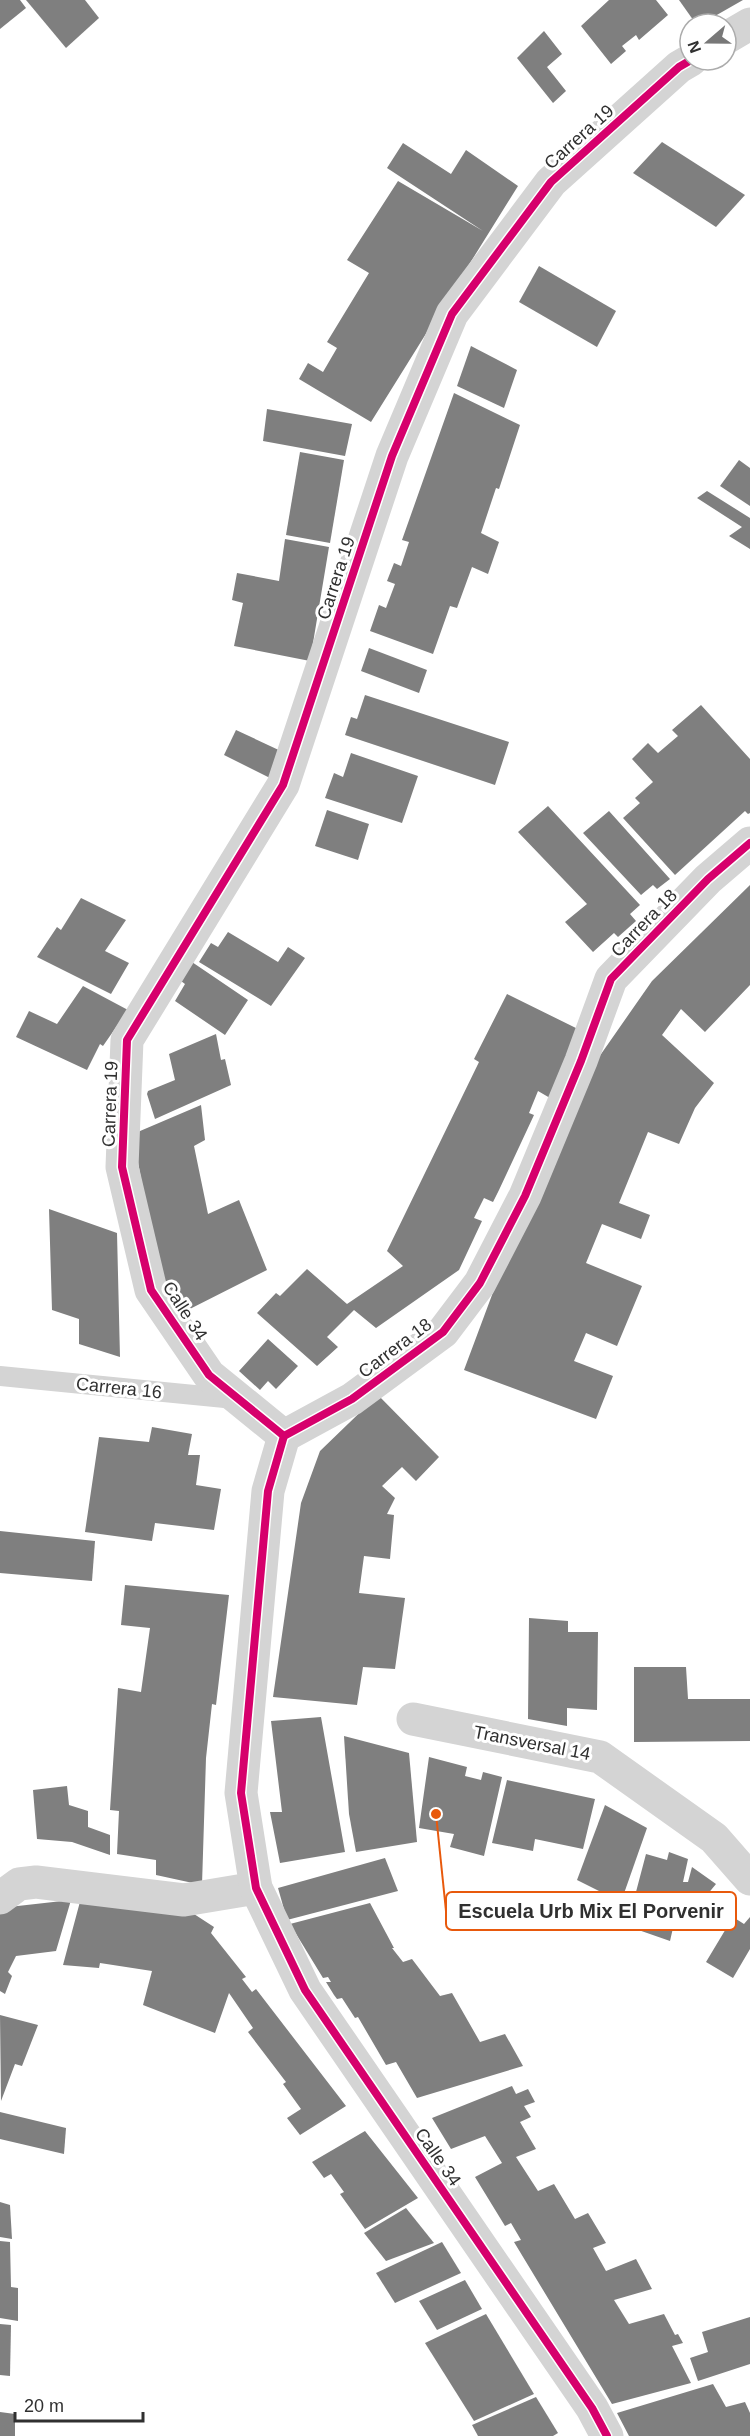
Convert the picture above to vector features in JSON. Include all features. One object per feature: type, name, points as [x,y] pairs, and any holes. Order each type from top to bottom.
[{"type":"street","name":"Carrera 19","points":[[122,1167],[127,1040],[283,785],[392,456],[452,314],[551,182],[678,68]]},
{"type":"street","name":"Carrera 18","points":[[284,1436],[352,1400],[443,1332],[480,1283],[525,1196],[581,1061],[611,979],[708,879],[750,843]]},
{"type":"street","name":"Calle 34","points":[[122,1167],[151,1290],[209,1375],[284,1436]]},
{"type":"street","points":[[0,1898],[19,1884],[36,1882],[184,1900],[256,1888],[241,1794],[268,1491],[284,1436]]},
{"type":"street","name":"Transversal 14","points":[[413,1719],[600,1756],[714,1838],[750,1879]]},
{"type":"street","name":"Calle 34","points":[[256,1888],[305,1990],[586,2398],[607,2436]]},
{"type":"lane","name":"Carrera 16","points":[[0,1376],[238,1400]]},
{"type":"building","points":[[0,0],[20,0],[26,8],[0,29]]},
{"type":"building","points":[[26,0],[85,0],[99,18],[66,48]]},
{"type":"building","points":[[609,0],[656,0],[668,15],[639,40],[636,35],[622,46],[626,51],[611,64],[581,26]]},
{"type":"building","points":[[679,0],[743,0],[722,12],[688,12]]},
{"type":"building","points":[[544,31],[562,54],[547,67],[566,91],[553,103],[517,58]]},
{"type":"building","points":[[662,142],[745,195],[716,227],[633,173]]},
{"type":"building","points":[[403,143],[451,174],[466,150],[518,186],[371,422],[299,379],[308,363],[323,372],[337,348],[327,342],[369,273],[347,260],[398,181],[483,231],[387,168]]},
{"type":"building","points":[[539,266],[616,311],[597,347],[519,302]]},
{"type":"building","points":[[471,346],[517,370],[504,408],[457,386]]},
{"type":"building","points":[[454,393],[520,425],[499,489],[496,488],[481,533],[499,542],[488,574],[472,567],[457,608],[450,606],[433,654],[370,631],[379,605],[386,608],[395,584],[387,581],[394,563],[401,566],[409,542],[402,540]]},
{"type":"building","points":[[267,409],[352,424],[345,456],[263,441]]},
{"type":"building","points":[[300,452],[344,460],[330,543],[286,535]]},
{"type":"building","points":[[739,460],[750,468],[750,506],[720,486]]},
{"type":"building","points":[[707,491],[750,518],[750,549],[729,536],[742,527],[697,498]]},
{"type":"building","points":[[285,539],[329,547],[310,661],[234,646],[243,603],[232,600],[237,573],[279,581]]},
{"type":"building","points":[[369,648],[427,670],[419,693],[361,671]]},
{"type":"building","points":[[365,695],[509,742],[495,785],[345,735],[351,717],[357,719]]},
{"type":"building","points":[[701,705],[750,759],[750,813],[745,811],[675,875],[623,818],[640,803],[635,798],[653,782],[632,759],[648,743],[658,753],[678,736],[672,730]]},
{"type":"building","points":[[236,730],[283,752],[270,778],[224,755]]},
{"type":"building","points":[[351,753],[418,776],[402,823],[325,798],[334,773],[343,777]]},
{"type":"building","points":[[548,806],[640,905],[630,914],[636,921],[618,937],[614,933],[593,952],[565,922],[587,904],[518,832]]},
{"type":"building","points":[[327,810],[369,824],[358,860],[315,846]]},
{"type":"building","points":[[609,811],[670,879],[657,889],[653,885],[641,895],[583,833]]},
{"type":"building","points":[[750,885],[750,985],[705,1032],[681,1009],[662,1035],[714,1083],[695,1108],[679,1144],[648,1132],[619,1203],[650,1215],[641,1239],[602,1224],[586,1263],[642,1286],[617,1346],[586,1333],[574,1361],[613,1376],[596,1419],[464,1370],[492,1295],[592,1067],[652,981]]},
{"type":"building","points":[[81,898],[126,920],[105,951],[129,963],[111,994],[37,957],[57,927],[61,930]]},
{"type":"building","points":[[228,932],[278,962],[288,947],[305,958],[271,1006],[199,962],[211,943],[218,947]]},
{"type":"building","points":[[189,960],[248,1000],[225,1035],[175,1001],[185,984],[177,978]]},
{"type":"building","points":[[83,986],[128,1010],[103,1046],[100,1044],[87,1070],[16,1037],[29,1011],[57,1024]]},
{"type":"building","points":[[507,994],[582,1031],[550,1098],[538,1091],[529,1113],[534,1115],[493,1202],[484,1198],[474,1218],[482,1221],[459,1270],[376,1328],[354,1310],[327,1337],[338,1347],[317,1366],[257,1313],[276,1293],[280,1296],[307,1269],[347,1304],[403,1266],[387,1251],[479,1062],[474,1059]]},
{"type":"building","points":[[216,1034],[221,1060],[225,1059],[231,1085],[155,1119],[147,1094],[148,1091],[175,1080],[169,1054]]},
{"type":"building","points":[[201,1105],[205,1140],[194,1146],[208,1214],[239,1200],[267,1270],[174,1317],[157,1268],[133,1134]]},
{"type":"building","points":[[49,1209],[117,1233],[120,1357],[79,1344],[79,1319],[52,1310]]},
{"type":"building","points":[[268,1339],[298,1366],[276,1389],[268,1381],[260,1390],[239,1371]]},
{"type":"building","points":[[378,1395],[439,1457],[416,1481],[402,1467],[382,1486],[395,1498],[387,1514],[394,1515],[390,1559],[364,1556],[359,1593],[405,1598],[395,1669],[363,1667],[357,1705],[273,1697],[301,1503],[320,1451]]},
{"type":"building","points":[[152,1427],[192,1434],[188,1455],[200,1455],[196,1485],[221,1489],[214,1530],[155,1523],[152,1541],[85,1532],[99,1437],[149,1442]]},
{"type":"building","points":[[0,1531],[95,1541],[92,1581],[0,1573]]},
{"type":"building","points":[[125,1585],[229,1595],[216,1705],[212,1704],[206,1758],[202,1885],[156,1875],[156,1860],[117,1854],[119,1811],[110,1810],[118,1688],[141,1692],[150,1628],[121,1625]]},
{"type":"building","points":[[529,1618],[568,1621],[568,1632],[598,1632],[597,1710],[567,1708],[567,1726],[528,1719]]},
{"type":"building","points":[[634,1667],[686,1667],[688,1699],[750,1699],[750,1741],[634,1742]]},
{"type":"building","points":[[321,1717],[345,1852],[280,1863],[270,1812],[282,1812],[271,1721]]},
{"type":"building","points":[[344,1736],[409,1753],[417,1842],[356,1852],[349,1814]]},
{"type":"building","points":[[429,1757],[467,1767],[465,1776],[481,1780],[483,1772],[502,1777],[484,1856],[450,1847],[454,1834],[419,1828]]},
{"type":"building","points":[[507,1780],[595,1799],[583,1849],[535,1839],[533,1851],[492,1843]]},
{"type":"building","points":[[67,1786],[69,1805],[88,1811],[88,1827],[110,1835],[110,1855],[72,1842],[37,1839],[33,1790]]},
{"type":"building","points":[[605,1805],[647,1828],[621,1902],[577,1880]]},
{"type":"building","points":[[669,1852],[688,1859],[683,1882],[688,1882],[692,1867],[716,1884],[702,1901],[681,1893],[670,1941],[627,1926],[646,1854],[667,1860]]},
{"type":"building","points":[[385,1858],[398,1891],[287,1920],[278,1888]]},
{"type":"building","points":[[81,1898],[194,1914],[214,1927],[211,1933],[246,1977],[242,1979],[252,1992],[256,1989],[346,2106],[300,2135],[287,2118],[301,2109],[283,2084],[286,2082],[248,2032],[253,2028],[229,1993],[215,2033],[143,2005],[152,1971],[100,1963],[99,1968],[63,1965]]},
{"type":"building","points":[[71,1900],[56,1951],[16,1956],[8,1972],[12,1976],[5,1994],[0,1991],[0,1908]]},
{"type":"building","points":[[370,1903],[394,1948],[392,1948],[403,1962],[412,1959],[440,1996],[452,1993],[480,2042],[505,2034],[523,2066],[417,2098],[396,2062],[386,2065],[358,2017],[355,2018],[342,1998],[337,1999],[334,1995],[326,1982],[331,1982],[328,1977],[323,1978],[290,1924]]},
{"type":"building","points":[[733,1917],[744,1924],[750,1917],[750,1949],[733,1978],[706,1962]]},
{"type":"building","points":[[0,2015],[38,2025],[22,2066],[15,2064],[1,2101]]},
{"type":"building","points":[[512,2086],[516,2094],[528,2089],[535,2102],[524,2106],[531,2117],[520,2122],[536,2149],[516,2157],[538,2191],[554,2184],[575,2219],[588,2213],[606,2243],[593,2248],[606,2271],[636,2259],[652,2289],[614,2300],[629,2324],[664,2314],[675,2335],[678,2334],[683,2343],[672,2346],[691,2383],[612,2404],[514,2242],[521,2240],[511,2223],[505,2226],[475,2177],[502,2163],[485,2136],[451,2149],[432,2118]]},
{"type":"building","points":[[0,2112],[66,2128],[64,2154],[0,2139]]},
{"type":"building","points":[[365,2131],[418,2198],[365,2229],[340,2194],[344,2192],[331,2174],[324,2178],[312,2162]]},
{"type":"building","points":[[0,2202],[10,2205],[12,2239],[0,2237]]},
{"type":"building","points":[[406,2208],[434,2243],[386,2261],[364,2233]]},
{"type":"building","points":[[0,2241],[10,2242],[11,2287],[18,2288],[18,2321],[0,2318]]},
{"type":"building","points":[[442,2242],[461,2273],[395,2303],[376,2273]]},
{"type":"building","points":[[465,2280],[482,2309],[437,2330],[419,2301]]},
{"type":"building","points":[[486,2314],[534,2394],[474,2421],[425,2343]]},
{"type":"building","points":[[750,2317],[750,2364],[698,2381],[690,2358],[708,2352],[702,2332]]},
{"type":"building","points":[[0,2324],[11,2325],[10,2376],[0,2375]]},
{"type":"building","points":[[713,2384],[726,2407],[745,2402],[750,2413],[750,2436],[629,2436],[617,2413]]},
{"type":"building","points":[[536,2397],[558,2433],[553,2436],[478,2436],[472,2425]]},
{"type":"building","points":[[0,2412],[15,2414],[15,2436],[0,2436]]},
{"type":"cycle path","points":[[284,1436],[209,1375],[151,1290],[122,1167],[127,1040],[283,785],[392,456],[452,314],[551,182],[678,68]]},
{"type":"cycle path","points":[[607,2436],[592,2408],[305,1990],[256,1888],[241,1793],[268,1491],[284,1436],[352,1399],[443,1332],[480,1283],[525,1196],[581,1061],[611,979],[708,879],[750,843]]},
{"type":"place","name":"Escuela Urb Mix El Porvenir","points":[[436,1814]]}]
